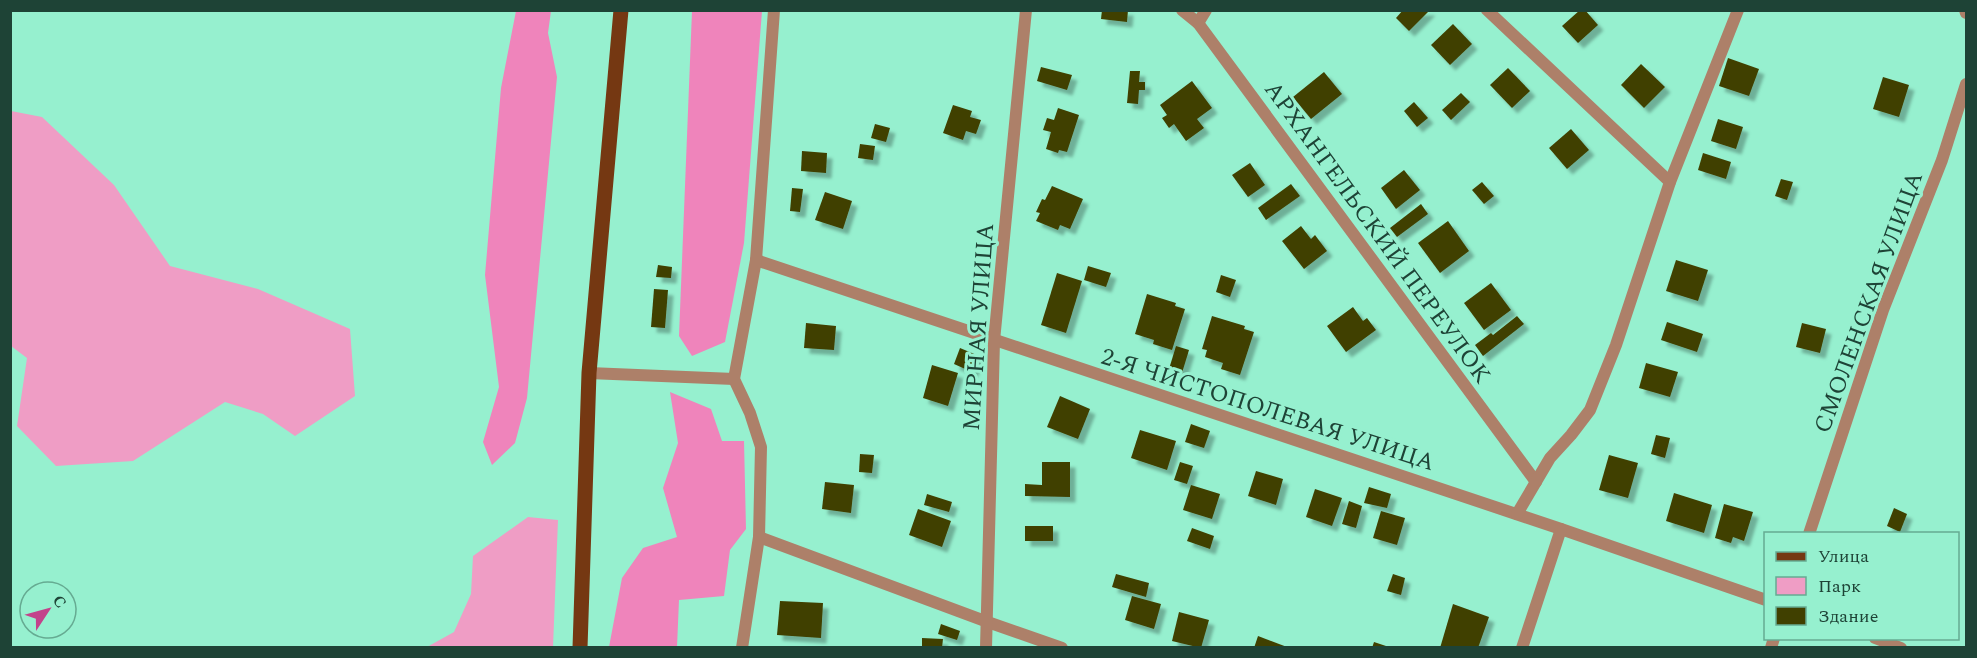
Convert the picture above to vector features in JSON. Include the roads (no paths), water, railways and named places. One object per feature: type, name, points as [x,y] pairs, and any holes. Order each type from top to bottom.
[{"type":"main road","points":[[580,648],[589,373],[621,10]]},
{"type":"street","points":[[742,648],[759,537],[760,447],[750,413],[734,379],[756,260],[774,10]]},
{"type":"street","name":"МИРНАЯ УЛИЦА","points":[[986,648],[994,341],[1026,10]]},
{"type":"street","name":"АРХАНГЕЛЬСКИЙ ПЕРЕУЛОК","points":[[1182,10],[1198,23],[1536,482]]},
{"type":"street","points":[[1198,23],[1206,10]]},
{"type":"street","points":[[1487,10],[1670,182]]},
{"type":"street","points":[[1517,514],[1550,458],[1590,410],[1616,345],[1670,182],[1738,10]]},
{"type":"street","name":"СМОЛЕНСКАЯ УЛИЦА","points":[[1810,532],[1883,310],[1942,160],[1966,84]]},
{"type":"street","name":"2-Я ЧИСТОПОЛЕВАЯ УЛИЦА","points":[[756,260],[1562,529],[1764,599]]},
{"type":"street","points":[[589,373],[734,379]]},
{"type":"street","points":[[1522,648],[1562,529]]},
{"type":"street","points":[[759,537],[1062,648]]},
{"type":"street","points":[[1878,640],[1901,648]]}]
